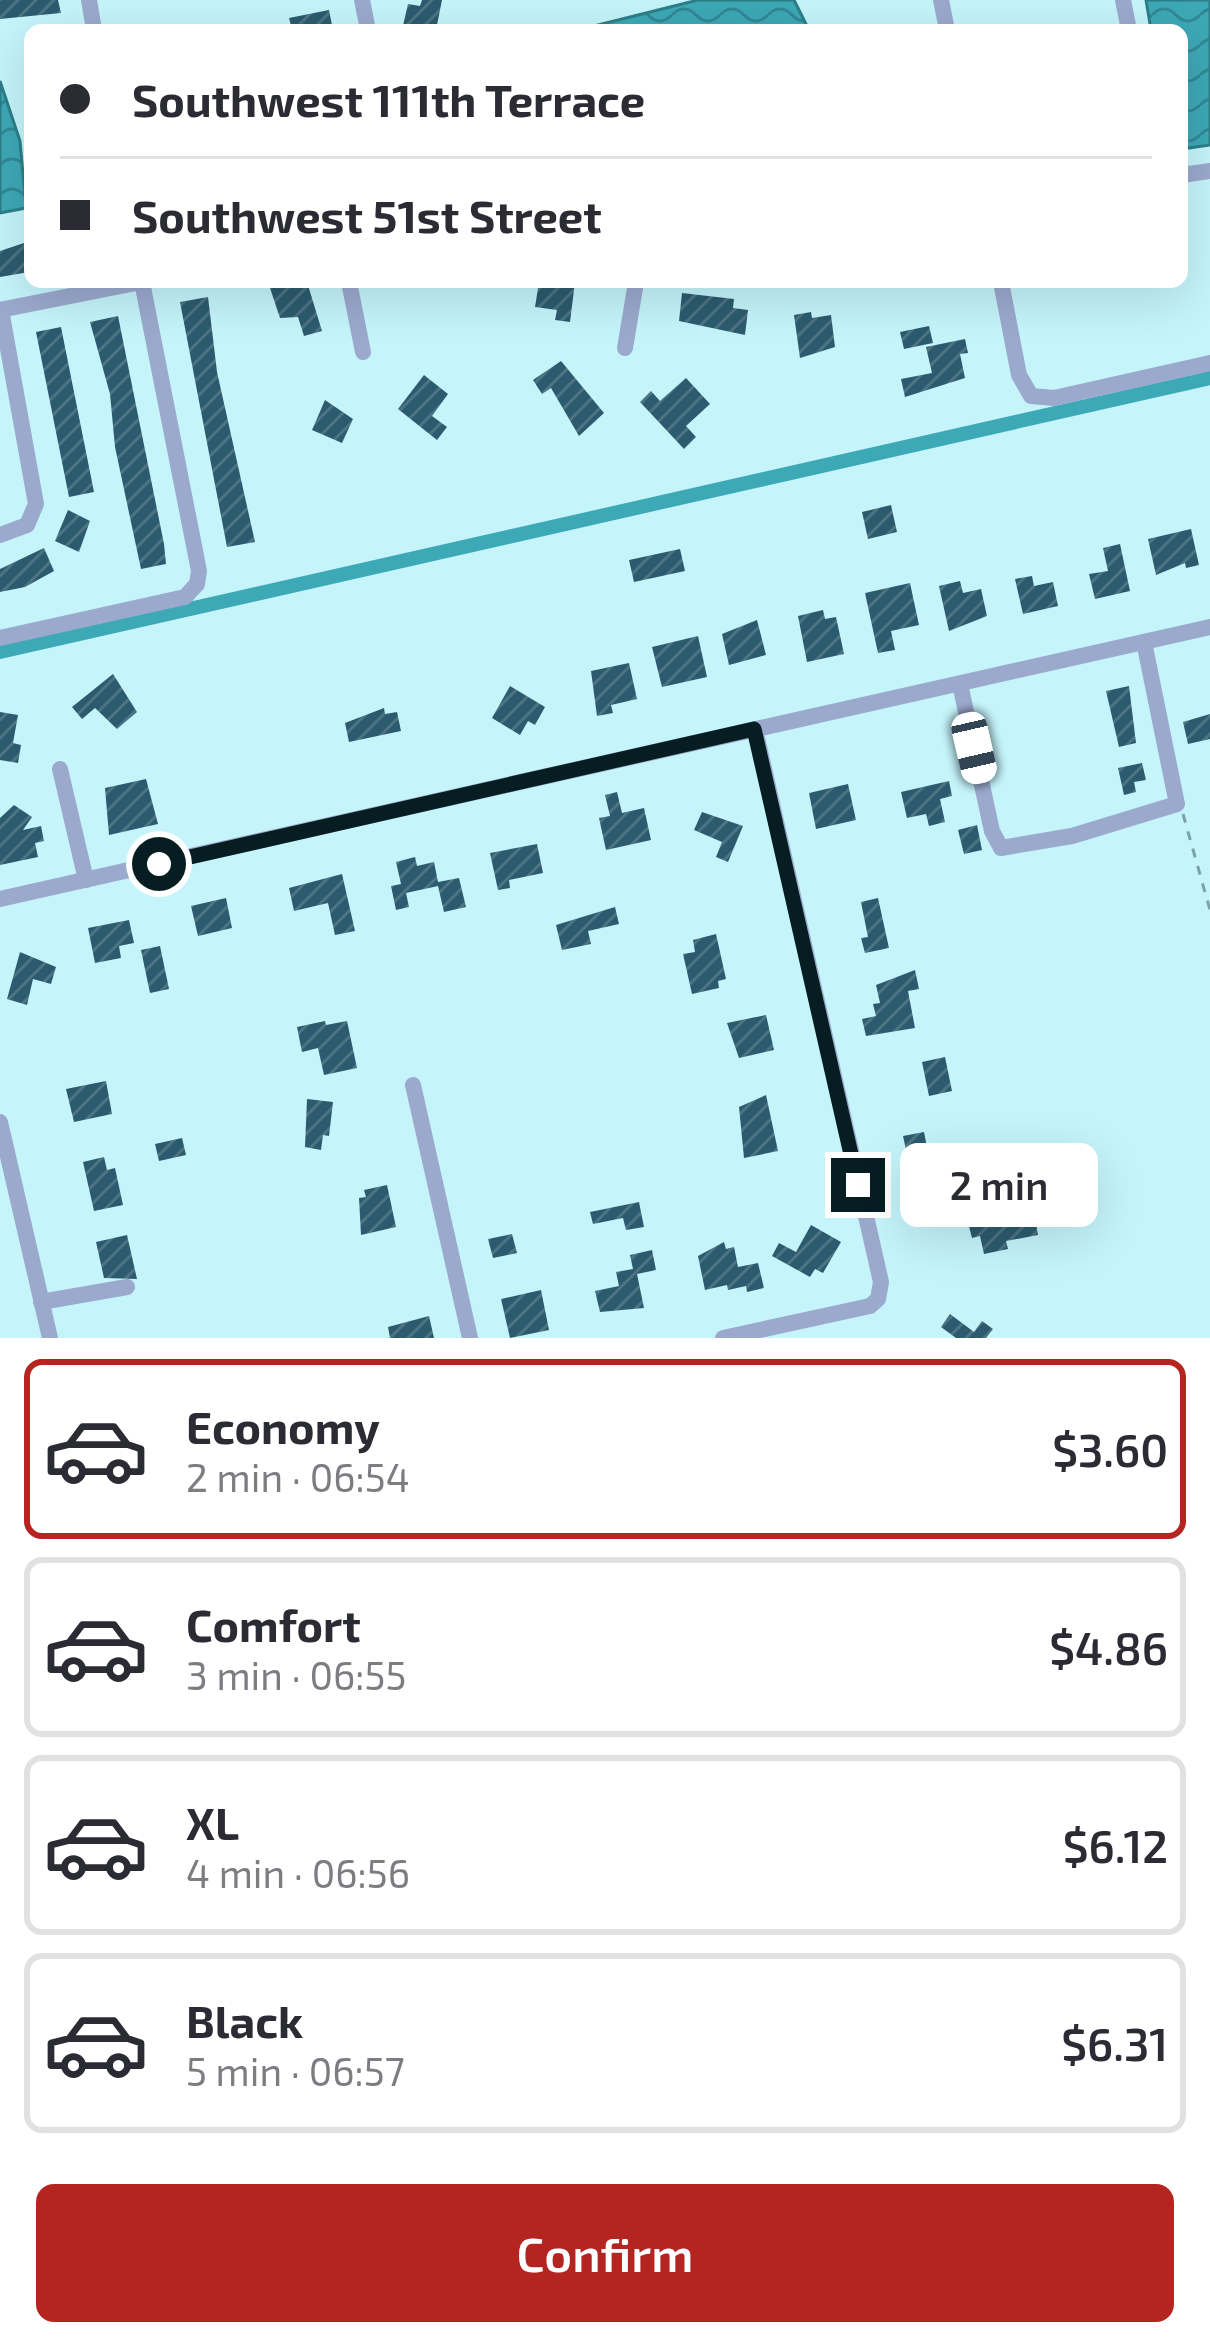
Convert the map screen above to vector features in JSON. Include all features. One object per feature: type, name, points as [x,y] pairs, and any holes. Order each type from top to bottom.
[{"type":"street","points":[[0,536],[32,519],[36,497],[0,310],[111,288]]},
{"type":"street","points":[[0,638],[185,597],[197,584],[199,571],[142,288]]},
{"type":"street","points":[[350,288],[363,352]]},
{"type":"street","points":[[625,348],[635,288]]},
{"type":"street","points":[[1002,288],[1019,375],[1031,396],[1054,398],[1210,363]]},
{"type":"street","points":[[0,899],[1210,627]]},
{"type":"street","points":[[959,684],[992,830],[1001,848],[1072,836],[1177,805],[1144,642]]},
{"type":"street","points":[[723,1338],[870,1306],[878,1299],[880,1282],[754,729]]},
{"type":"street","points":[[60,769],[86,880]]},
{"type":"street","points":[[413,1085],[470,1338]]},
{"type":"street","points":[[0,1122],[50,1338]]},
{"type":"street","points":[[41,1301],[127,1287]]},
{"type":"path","points":[[1177,805],[1210,910]]},
{"type":"water","points":[[698,0],[794,0],[806,24],[602,24]]},
{"type":"water","points":[[1146,0],[1210,0],[1210,145],[1188,148],[1188,24],[1150,24]]},
{"type":"water","points":[[0,81],[20,141],[24,208],[0,213]]},
{"type":"building","points":[[0,0],[58,0],[61,13],[0,19]]},
{"type":"building","points":[[422,0],[442,0],[437,24],[403,24],[408,4],[420,6]]},
{"type":"building","points":[[329,10],[332,24],[290,24],[289,18]]},
{"type":"building","points":[[24,243],[24,273],[0,277],[0,251]]},
{"type":"building","points":[[270,288],[309,288],[322,331],[304,336],[298,317],[280,318]]},
{"type":"building","points":[[538,288],[574,288],[570,322],[555,320],[557,310],[535,307]]},
{"type":"building","points":[[682,293],[734,299],[733,308],[748,310],[745,335],[679,321]]},
{"type":"building","points":[[208,297],[217,372],[255,542],[227,547],[180,302]]},
{"type":"building","points":[[811,312],[812,318],[831,315],[835,347],[800,358],[794,315]]},
{"type":"building","points":[[118,316],[166,564],[141,569],[115,447],[110,394],[90,322]]},
{"type":"building","points":[[929,326],[933,343],[904,349],[900,332]]},
{"type":"building","points":[[61,327],[94,492],[69,497],[36,332]]},
{"type":"building","points":[[965,339],[968,353],[960,354],[965,378],[905,397],[901,379],[932,373],[926,347]]},
{"type":"building","points":[[561,361],[604,413],[579,436],[551,388],[542,394],[533,380]]},
{"type":"building","points":[[424,375],[448,394],[432,416],[447,427],[437,440],[398,409]]},
{"type":"building","points":[[686,378],[710,404],[686,426],[696,437],[684,449],[640,402],[651,391],[660,401]]},
{"type":"building","points":[[325,400],[353,419],[342,443],[312,430]]},
{"type":"building","points":[[891,505],[897,532],[868,539],[862,512]]},
{"type":"building","points":[[68,510],[90,521],[79,552],[55,541]]},
{"type":"building","points":[[1191,529],[1199,565],[1186,568],[1185,563],[1156,575],[1148,539]]},
{"type":"building","points":[[1120,544],[1130,591],[1095,599],[1089,574],[1108,571],[1103,548]]},
{"type":"building","points":[[44,548],[54,571],[25,587],[0,592],[0,569]]},
{"type":"building","points":[[680,549],[685,571],[634,582],[629,560]]},
{"type":"building","points":[[1032,576],[1034,586],[1053,582],[1058,606],[1023,614],[1015,579]]},
{"type":"building","points":[[960,581],[963,593],[981,589],[987,616],[949,631],[939,586]]},
{"type":"building","points":[[910,583],[919,625],[891,631],[895,650],[878,653],[865,593]]},
{"type":"building","points":[[823,610],[825,619],[836,617],[844,654],[807,662],[798,616]]},
{"type":"building","points":[[757,620],[766,655],[729,665],[722,634]]},
{"type":"building","points":[[698,636],[707,677],[662,687],[652,647]]},
{"type":"building","points":[[629,663],[637,699],[611,705],[613,713],[597,716],[591,671]]},
{"type":"building","points":[[113,674],[137,712],[117,729],[95,708],[82,719],[72,707]]},
{"type":"building","points":[[510,686],[545,707],[535,725],[528,721],[520,735],[492,718]]},
{"type":"building","points":[[1129,686],[1136,743],[1119,747],[1106,691]]},
{"type":"building","points":[[384,708],[385,714],[397,712],[401,731],[349,742],[345,723]]},
{"type":"building","points":[[0,712],[18,715],[13,743],[21,745],[18,763],[0,760]]},
{"type":"building","points":[[1210,714],[1210,739],[1188,744],[1183,722]]},
{"type":"building","points":[[1142,763],[1146,780],[1134,782],[1136,792],[1124,795],[1118,768]]},
{"type":"building","points":[[146,779],[158,824],[109,835],[105,788]]},
{"type":"building","points":[[949,781],[952,796],[940,799],[945,822],[929,826],[926,814],[907,818],[901,792]]},
{"type":"building","points":[[848,784],[856,820],[816,829],[809,793]]},
{"type":"building","points":[[617,792],[622,813],[644,808],[651,840],[606,850],[599,818],[610,816],[605,795]]},
{"type":"building","points":[[14,805],[32,817],[23,830],[41,826],[44,841],[35,843],[38,857],[0,865],[0,818]]},
{"type":"building","points":[[702,812],[743,826],[728,862],[716,857],[722,842],[694,830]]},
{"type":"building","points":[[977,825],[982,850],[964,854],[958,830]]},
{"type":"building","points":[[537,844],[543,873],[509,880],[510,888],[498,890],[490,853]]},
{"type":"building","points":[[415,857],[417,866],[434,862],[438,882],[459,878],[466,907],[444,912],[438,886],[406,893],[409,907],[396,910],[391,886],[401,884],[396,862]]},
{"type":"building","points":[[342,874],[355,931],[335,935],[328,903],[294,911],[289,888]]},
{"type":"building","points":[[226,898],[232,928],[198,936],[191,906]]},
{"type":"building","points":[[878,898],[889,948],[865,953],[861,938],[868,937],[861,902]]},
{"type":"building","points":[[615,907],[619,924],[588,931],[591,944],[562,950],[556,925]]},
{"type":"building","points":[[129,920],[134,943],[119,946],[121,958],[95,963],[88,928]]},
{"type":"building","points":[[716,934],[726,979],[718,981],[719,988],[692,994],[683,954],[695,952],[693,940]]},
{"type":"building","points":[[160,946],[169,989],[150,993],[141,950]]},
{"type":"building","points":[[20,952],[56,967],[51,984],[33,979],[27,1005],[7,999]]},
{"type":"building","points":[[915,970],[919,989],[908,991],[915,1028],[866,1036],[862,1019],[876,1016],[873,1004],[880,1003],[876,985]]},
{"type":"building","points":[[766,1015],[774,1050],[739,1058],[727,1023]]},
{"type":"building","points":[[325,1021],[326,1025],[347,1021],[357,1068],[324,1075],[318,1048],[302,1052],[297,1027]]},
{"type":"building","points":[[945,1057],[952,1091],[929,1096],[922,1062]]},
{"type":"building","points":[[106,1081],[112,1114],[74,1122],[66,1089]]},
{"type":"building","points":[[766,1095],[778,1151],[744,1158],[739,1107]]},
{"type":"building","points":[[307,1099],[333,1102],[329,1136],[323,1135],[321,1150],[305,1147]]},
{"type":"building","points":[[924,1132],[927,1147],[934,1146],[934,1177],[913,1182],[903,1136]]},
{"type":"building","points":[[182,1138],[186,1155],[159,1161],[155,1144]]},
{"type":"building","points":[[104,1157],[107,1170],[115,1168],[123,1205],[94,1211],[83,1162]]},
{"type":"building","points":[[387,1185],[396,1227],[361,1235],[359,1198],[366,1197],[364,1190]]},
{"type":"building","points":[[639,1202],[644,1227],[626,1230],[623,1218],[593,1224],[590,1212]]},
{"type":"building","points":[[1000,1216],[1002,1223],[1035,1217],[1038,1235],[1006,1241],[1008,1249],[984,1254],[980,1236],[972,1238],[968,1223]]},
{"type":"building","points":[[811,1225],[841,1242],[823,1273],[815,1269],[810,1277],[772,1256],[779,1243],[796,1252]]},
{"type":"building","points":[[512,1234],[517,1253],[493,1258],[488,1239]]},
{"type":"building","points":[[127,1235],[137,1279],[104,1278],[96,1242]]},
{"type":"building","points":[[724,1242],[726,1249],[734,1247],[738,1267],[758,1263],[764,1288],[747,1292],[746,1286],[728,1290],[727,1285],[705,1290],[698,1256]]},
{"type":"building","points":[[652,1250],[656,1270],[637,1274],[644,1308],[600,1312],[595,1291],[619,1286],[616,1272],[633,1269],[630,1255]]},
{"type":"building","points":[[541,1290],[549,1330],[510,1338],[501,1299]]},
{"type":"building","points":[[950,1314],[974,1332],[982,1321],[993,1329],[986,1338],[956,1338],[941,1327]]},
{"type":"building","points":[[429,1316],[434,1338],[390,1338],[388,1327]]},
{"type":"waterway","points":[[0,652],[1210,378]]},
{"type":"route","points":[[159,864],[754,729],[858,1185]]}]
